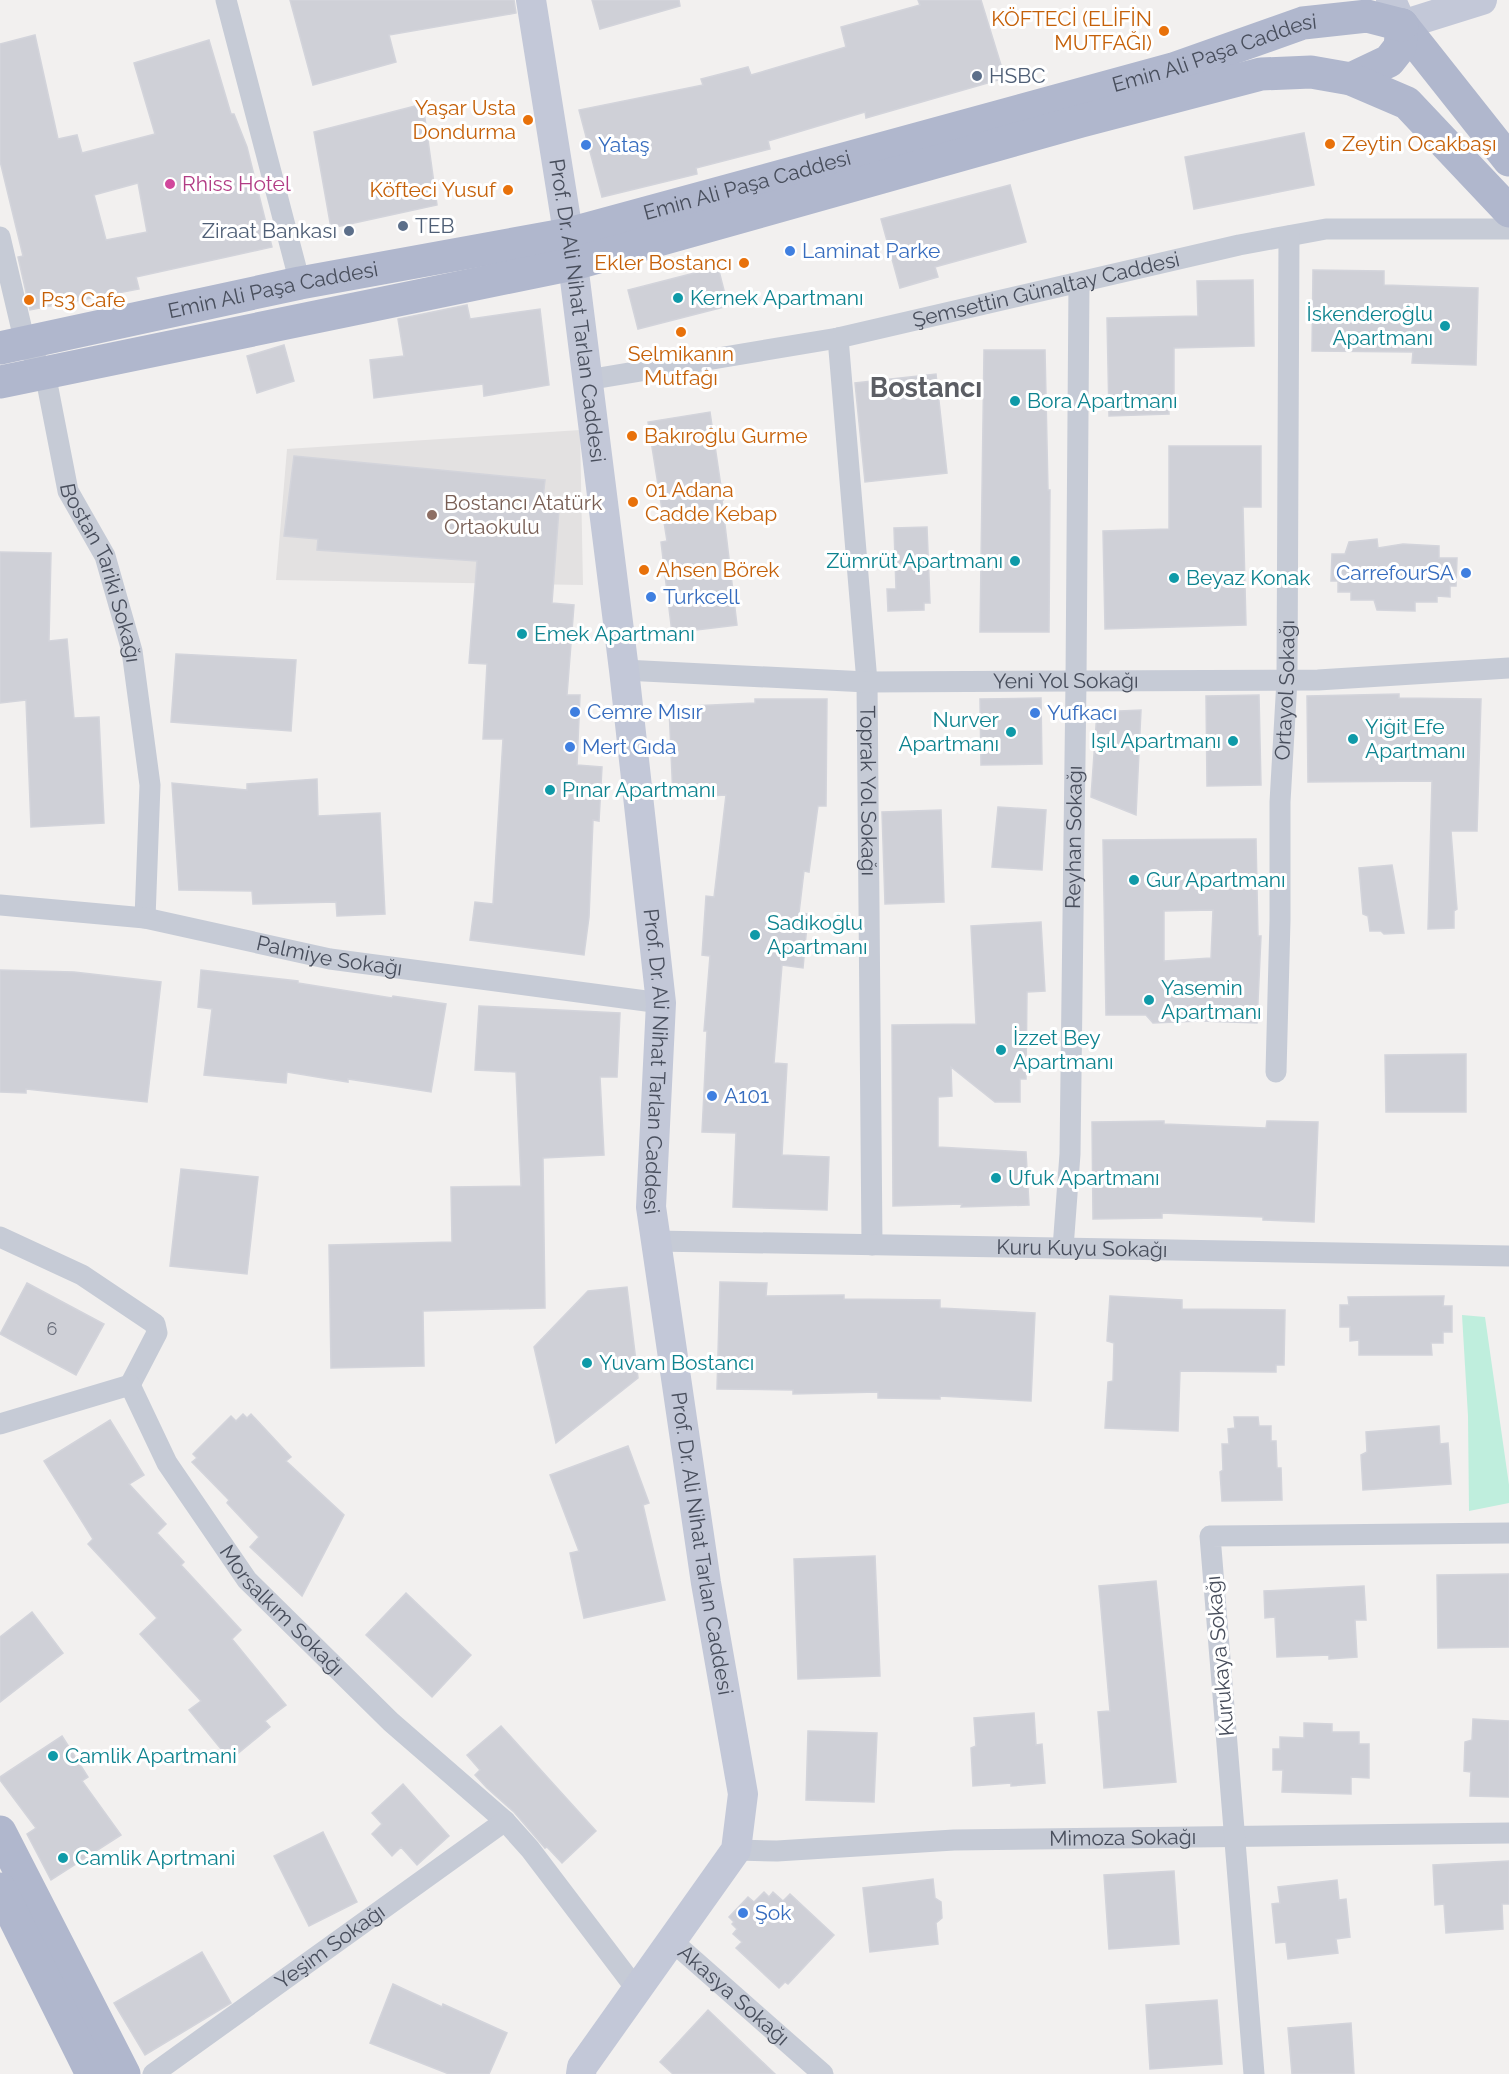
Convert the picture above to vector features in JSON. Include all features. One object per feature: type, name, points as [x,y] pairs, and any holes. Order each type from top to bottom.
[{"type":"main road","name":"Prof. Dr. Ali Nihat Tarlan Caddesi","points":[[531,0],[571,249],[624,670],[661,1003],[651,1207],[706,1583],[743,1794],[736,1850],[582,2067],[581,2074]]},
{"type":"main road","points":[[1397,13],[1482,0]]},
{"type":"main road","name":"Emin Ali Paşa Caddesi","points":[[12,345],[300,283],[571,249],[1173,69],[1303,23],[1397,13]]},
{"type":"main road","points":[[1351,79],[1389,61],[1400,47],[1397,13]]},
{"type":"main road","points":[[1397,13],[1509,160]]},
{"type":"main road","name":"Emin Ali Paşa Caddesi","points":[[0,382],[571,249],[1261,74],[1311,72],[1351,79]]},
{"type":"main road","points":[[1351,79],[1407,103],[1509,211]]},
{"type":"main road","points":[[0,1832],[124,2074]]},
{"type":"main road","points":[[0,1889],[92,2074]]},
{"type":"street","points":[[226,0],[300,283]]},
{"type":"street","name":"Şemsettin Günaltay Caddesi","points":[[587,380],[838,338],[1239,245],[1326,229],[1509,229]]},
{"type":"street","name":"Ortayol Sokağı","points":[[1276,1072],[1280,802],[1287,680],[1289,236]]},
{"type":"street","name":"Bostan Tariki Sokağı","points":[[0,237],[12,345],[45,373],[68,491],[105,556],[132,651],[150,785],[145,918]]},
{"type":"street","name":"Reyhan Sokağı","points":[[1063,1248],[1070,1154],[1078,283]]},
{"type":"street","name":"Toprak Yol Sokağı","points":[[838,338],[867,682],[872,1245]]},
{"type":"street","name":"Yeni Yol Sokağı","points":[[624,670],[867,682],[1287,680],[1509,668]]},
{"type":"street","name":"Palmiye Sokağı","points":[[0,905],[145,918],[330,959],[661,1003]]},
{"type":"street","points":[[0,1237],[82,1275],[155,1324],[157,1333],[130,1385],[0,1424]]},
{"type":"street","name":"Kuru Kuyu Sokağı","points":[[656,1240],[1509,1256]]},
{"type":"street","name":"Morsalkım Sokağı","points":[[130,1385],[167,1463],[247,1580],[391,1722],[506,1821],[530,1849],[637,1990]]},
{"type":"street","name":"Kurukaya Sokağı","points":[[1254,2074],[1210,1536],[1509,1533]]},
{"type":"street","name":"Yeşim Sokağı","points":[[153,2074],[506,1821]]},
{"type":"street","name":"Mimoza Sokağı","points":[[736,1850],[777,1851],[954,1840],[1509,1833]]},
{"type":"street","name":"Akasya Sokağı","points":[[672,1941],[823,2074]]},
{"type":"shaded area","name":"Bostancı Atatürk Ortaokulu","points":[[580,430],[583,585],[276,580],[287,449]]},
{"type":"green space","points":[[1462,1315],[1485,1317],[1509,1485],[1509,1503],[1469,1511],[1468,1416]]},
{"type":"building","points":[[290,0],[514,0],[516,13],[389,35],[396,62],[313,85]]},
{"type":"building","points":[[592,0],[679,0],[680,6],[600,29]]},
{"type":"building","points":[[918,0],[981,0],[1005,78],[866,118],[865,112],[768,141],[770,149],[696,168],[697,174],[602,197],[579,110],[703,85],[701,79],[748,67],[751,75],[846,47],[841,27],[920,5]]},
{"type":"building","points":[[35,35],[58,139],[77,135],[82,153],[155,134],[134,63],[209,40],[231,114],[234,114],[247,147],[272,247],[136,277],[139,289],[30,310],[18,257],[23,256],[0,161],[0,44]],"holes":[[[138,183],[147,232],[106,240],[94,195]]]},
{"type":"building","points":[[423,104],[437,205],[331,228],[314,132]]},
{"type":"building","points":[[1304,133],[1314,185],[1194,209],[1185,157]]},
{"type":"building","points":[[1010,185],[1026,242],[935,267],[938,277],[900,288],[881,219]]},
{"type":"building","name":"Kernek Apartmanı","points":[[718,267],[728,306],[638,329],[628,290]]},
{"type":"building","points":[[1313,270],[1384,271],[1384,285],[1478,288],[1476,365],[1412,363],[1413,352],[1312,351]]},
{"type":"building","points":[[1253,280],[1254,346],[1174,348],[1174,399],[1168,399],[1169,414],[1109,416],[1107,318],[1198,316],[1197,281]]},
{"type":"building","points":[[467,305],[470,319],[540,309],[549,385],[484,396],[483,384],[374,398],[370,360],[404,356],[398,319]]},
{"type":"building","points":[[284,345],[294,381],[257,393],[247,356]]},
{"type":"building","points":[[984,350],[1045,350],[1048,490],[1050,490],[1049,632],[980,632]]},
{"type":"building","points":[[936,374],[947,473],[865,482],[855,383]]},
{"type":"building","points":[[710,412],[723,500],[737,625],[672,633],[661,542],[667,541],[648,422]]},
{"type":"building","name":"Beyaz Konak","points":[[1169,446],[1261,446],[1261,507],[1243,507],[1246,625],[1105,629],[1103,531],[1169,529]]},
{"type":"building","points":[[294,456],[545,480],[542,507],[559,509],[552,603],[574,605],[567,695],[580,695],[577,765],[602,767],[599,821],[593,820],[589,917],[584,955],[470,940],[475,902],[493,904],[503,739],[483,739],[487,664],[469,663],[477,561],[317,550],[318,539],[284,536]]},
{"type":"building","points":[[927,527],[930,603],[924,603],[924,610],[888,611],[887,589],[896,589],[894,528]]},
{"type":"building","points":[[1377,539],[1378,548],[1403,544],[1439,546],[1439,558],[1457,558],[1456,586],[1450,586],[1450,597],[1437,596],[1437,602],[1415,602],[1415,611],[1377,610],[1374,600],[1351,600],[1351,592],[1338,592],[1338,581],[1331,581],[1332,554],[1345,554],[1349,542]]},
{"type":"building","points":[[0,552],[51,553],[49,641],[67,639],[74,718],[99,717],[104,823],[31,827],[26,700],[0,703]]},
{"type":"building","points":[[176,654],[296,660],[291,731],[171,722]]},
{"type":"building","points":[[1399,694],[1399,698],[1481,699],[1477,831],[1451,831],[1457,909],[1454,911],[1454,928],[1428,929],[1432,781],[1308,782],[1307,696]]},
{"type":"building","name":"Işıl Apartmanı","points":[[1259,695],[1261,785],[1207,786],[1206,696]]},
{"type":"building","name":"Nurver Apartmanı","points":[[1041,698],[1042,764],[981,765],[980,699]]},
{"type":"building","points":[[755,699],[827,699],[826,806],[818,806],[809,872],[804,871],[799,913],[808,914],[803,968],[782,965],[774,1063],[787,1064],[782,1155],[829,1157],[827,1210],[733,1207],[736,1133],[702,1132],[707,1031],[704,1031],[710,956],[702,955],[706,896],[714,897],[726,795],[673,798],[669,707],[755,703]]},
{"type":"building","points":[[1141,710],[1136,815],[1091,797],[1097,712]]},
{"type":"building","points":[[317,779],[318,816],[380,813],[385,914],[337,916],[336,902],[253,904],[252,891],[179,890],[172,783],[247,790],[247,784]]},
{"type":"building","points":[[998,807],[1046,810],[1042,870],[992,867]]},
{"type":"building","points":[[941,810],[944,902],[885,904],[882,812]]},
{"type":"building","points":[[1256,839],[1258,936],[1261,936],[1257,1023],[1200,1021],[1153,1023],[1146,1015],[1106,1015],[1103,840]],"holes":[[[1213,910],[1211,958],[1164,961],[1164,911]]]},
{"type":"building","points":[[1392,865],[1404,933],[1384,934],[1381,931],[1370,931],[1368,916],[1363,914],[1359,868]]},
{"type":"building","points":[[1041,922],[1045,991],[1027,992],[1026,1079],[1020,1079],[1020,1102],[995,1102],[951,1067],[952,1096],[938,1097],[938,1147],[1026,1152],[1029,1205],[893,1206],[892,1025],[976,1024],[971,926]]},
{"type":"building","points":[[0,970],[74,972],[161,982],[147,1102],[26,1089],[26,1093],[0,1092]]},
{"type":"building","points":[[201,970],[298,981],[298,983],[392,998],[393,996],[446,1004],[431,1092],[287,1072],[286,1083],[204,1075],[212,1009],[198,1007]]},
{"type":"building","points":[[479,1006],[620,1013],[617,1077],[600,1077],[604,1155],[543,1158],[545,1308],[423,1311],[424,1366],[331,1368],[329,1245],[452,1242],[451,1187],[521,1186],[516,1072],[475,1070]]},
{"type":"building","points":[[1466,1054],[1466,1112],[1386,1112],[1385,1055]]},
{"type":"building","points":[[1164,1121],[1164,1124],[1266,1128],[1267,1121],[1318,1122],[1314,1222],[1263,1220],[1263,1217],[1162,1213],[1162,1218],[1093,1219],[1092,1122]]},
{"type":"building","points":[[181,1169],[258,1177],[247,1274],[170,1266]]},
{"type":"building","points":[[720,1282],[767,1283],[766,1296],[844,1295],[844,1299],[940,1300],[940,1308],[1035,1313],[1031,1401],[940,1396],[940,1399],[878,1398],[878,1392],[793,1394],[793,1390],[717,1389]]},
{"type":"building","points":[[27,1283],[104,1324],[76,1375],[0,1334]]},
{"type":"building","name":"Yuvam Bostancı","points":[[627,1287],[638,1378],[556,1443],[534,1347],[588,1291]]},
{"type":"building","points":[[1110,1296],[1182,1300],[1182,1309],[1285,1310],[1284,1365],[1276,1365],[1276,1372],[1180,1371],[1178,1431],[1105,1428],[1108,1382],[1113,1381],[1114,1343],[1107,1341]]},
{"type":"building","points":[[1444,1296],[1443,1306],[1452,1306],[1452,1332],[1443,1332],[1443,1343],[1431,1343],[1432,1355],[1359,1355],[1359,1340],[1350,1341],[1350,1327],[1340,1327],[1340,1305],[1349,1305],[1348,1297]]},
{"type":"building","points":[[243,1414],[247,1418],[251,1414],[291,1457],[286,1461],[344,1515],[302,1596],[250,1547],[259,1537],[227,1503],[229,1500],[192,1462],[197,1458],[193,1454],[231,1416],[236,1421]]},
{"type":"building","points":[[1234,1417],[1258,1417],[1259,1426],[1271,1426],[1271,1441],[1276,1441],[1277,1468],[1281,1468],[1282,1500],[1222,1501],[1220,1472],[1223,1470],[1222,1444],[1229,1444],[1228,1429],[1235,1428]]},
{"type":"building","points":[[110,1420],[144,1475],[129,1484],[166,1524],[157,1533],[184,1562],[181,1565],[241,1630],[232,1639],[286,1705],[265,1721],[270,1727],[230,1760],[189,1710],[201,1701],[140,1634],[157,1618],[88,1544],[93,1539],[44,1461]]},
{"type":"building","points":[[1439,1426],[1440,1444],[1448,1443],[1451,1484],[1363,1490],[1361,1455],[1367,1452],[1366,1432]]},
{"type":"building","points":[[628,1446],[649,1503],[643,1505],[665,1600],[584,1618],[570,1553],[579,1551],[550,1475]]},
{"type":"building","points":[[875,1556],[880,1676],[798,1679],[794,1559]]},
{"type":"building","points":[[1509,1574],[1509,1647],[1438,1648],[1437,1575]]},
{"type":"building","points":[[1156,1581],[1176,1782],[1104,1788],[1098,1712],[1110,1711],[1099,1586]]},
{"type":"building","points":[[1364,1586],[1366,1620],[1355,1620],[1357,1657],[1329,1659],[1329,1655],[1277,1657],[1275,1617],[1265,1618],[1264,1591]]},
{"type":"building","points":[[406,1593],[471,1655],[432,1697],[366,1635]]},
{"type":"building","points":[[32,1612],[63,1653],[0,1702],[0,1637]]},
{"type":"building","points":[[1034,1713],[1036,1745],[1042,1744],[1045,1783],[973,1786],[971,1748],[976,1746],[974,1718]]},
{"type":"building","points":[[1473,1719],[1509,1721],[1509,1797],[1470,1796],[1471,1772],[1464,1771],[1465,1742],[1472,1740]]},
{"type":"building","points":[[1304,1723],[1332,1724],[1332,1732],[1359,1732],[1359,1744],[1369,1744],[1369,1778],[1351,1777],[1351,1794],[1282,1792],[1283,1770],[1273,1770],[1273,1749],[1280,1749],[1280,1737],[1304,1738]]},
{"type":"building","points":[[501,1726],[596,1831],[562,1863],[475,1775],[480,1770],[467,1755]]},
{"type":"building","points":[[808,1731],[877,1733],[874,1802],[806,1800]]},
{"type":"building","points":[[62,1736],[88,1777],[82,1781],[121,1835],[51,1880],[27,1834],[36,1828],[0,1777]]},
{"type":"building","points":[[403,1784],[449,1836],[417,1865],[401,1847],[392,1856],[372,1834],[382,1824],[372,1813]]},
{"type":"building","points":[[323,1832],[357,1902],[309,1926],[274,1856]]},
{"type":"building","points":[[1509,1861],[1509,1904],[1502,1904],[1503,1929],[1446,1933],[1444,1904],[1435,1905],[1433,1865]]},
{"type":"building","points":[[1174,1871],[1179,1944],[1109,1949],[1104,1875]]},
{"type":"building","points":[[933,1879],[935,1898],[941,1902],[942,1918],[936,1923],[938,1944],[870,1952],[863,1888]]},
{"type":"building","points":[[1337,1880],[1339,1900],[1346,1899],[1350,1937],[1336,1939],[1338,1953],[1288,1959],[1286,1942],[1276,1943],[1272,1904],[1280,1903],[1278,1887]]},
{"type":"building","points":[[764,1892],[769,1897],[773,1892],[783,1901],[790,1894],[834,1935],[788,1984],[785,1982],[779,1988],[736,1948],[742,1942],[733,1934],[737,1929],[729,1917],[748,1897],[754,1902]]},
{"type":"building","points":[[202,1952],[231,2003],[145,2055],[114,2003]]},
{"type":"building","points":[[393,1984],[507,2033],[489,2074],[449,2074],[370,2043]]},
{"type":"building","points":[[1217,2000],[1222,2064],[1150,2069],[1146,2005]]},
{"type":"building","points":[[708,2010],[775,2074],[673,2074],[660,2062]]},
{"type":"building","points":[[1351,2023],[1354,2074],[1292,2074],[1288,2028]]},
{"type":"place","name":"KÖFTECİ (ELİFİN MUTFAĞI)","points":[[1164,31]]},
{"type":"place","name":"HSBC","points":[[977,76]]},
{"type":"place","name":"Yaşar Usta Dondurma","points":[[528,120]]},
{"type":"place","name":"Zeytin Ocakbaşı","points":[[1330,144]]},
{"type":"place","name":"Yataş","points":[[586,145]]},
{"type":"place","name":"Rhiss Hotel","points":[[170,184]]},
{"type":"place","name":"Köfteci Yusuf","points":[[508,190]]},
{"type":"place","name":"TEB","points":[[403,226]]},
{"type":"place","name":"Ziraat Bankası","points":[[349,231]]},
{"type":"place","name":"Laminat Parke","points":[[790,251]]},
{"type":"place","name":"Ekler Bostancı","points":[[744,263]]},
{"type":"place","name":"Kernek Apartmanı","points":[[678,298]]},
{"type":"place","name":"Ps3 Cafe","points":[[29,300]]},
{"type":"place","name":"İskenderoğlu Apartmanı","points":[[1445,326]]},
{"type":"place","name":"Selmikanın Mutfağı","points":[[681,332]]},
{"type":"place","name":"Bora Apartmanı","points":[[1015,401]]},
{"type":"place","name":"Bakıroğlu Gurme","points":[[632,436]]},
{"type":"place","name":"01 Adana Cadde Kebap","points":[[633,502]]},
{"type":"place","name":"Bostancı Atatürk Ortaokulu","points":[[432,515]]},
{"type":"place","name":"Zümrüt Apartmanı","points":[[1015,561]]},
{"type":"place","name":"Ahsen Börek","points":[[644,570]]},
{"type":"place","name":"CarrefourSA","points":[[1466,573]]},
{"type":"place","name":"Beyaz Konak","points":[[1174,578]]},
{"type":"place","name":"Turkcell","points":[[651,597]]},
{"type":"place","name":"Emek Apartmanı","points":[[522,634]]},
{"type":"place","name":"Cemre Mısır","points":[[575,712]]},
{"type":"place","name":"Yufkacı","points":[[1035,713]]},
{"type":"place","name":"Nurver Apartmanı","points":[[1011,732]]},
{"type":"place","name":"Yiğit Efe Apartmanı","points":[[1353,739]]},
{"type":"place","name":"Işıl Apartmanı","points":[[1233,741]]},
{"type":"place","name":"Mert Gıda","points":[[570,747]]},
{"type":"place","name":"Pınar Apartmanı","points":[[550,790]]},
{"type":"place","name":"Gur Apartmanı","points":[[1134,880]]},
{"type":"place","name":"Sadıkoğlu Apartmanı","points":[[755,935]]},
{"type":"place","name":"Yasemin Apartmanı","points":[[1149,1000]]},
{"type":"place","name":"İzzet Bey Apartmanı","points":[[1001,1050]]},
{"type":"place","name":"A101","points":[[712,1096]]},
{"type":"place","name":"Ufuk Apartmanı","points":[[996,1178]]},
{"type":"place","name":"Yuvam Bostancı","points":[[587,1363]]},
{"type":"place","name":"Camlik Apartmani","points":[[53,1756]]},
{"type":"place","name":"Camlik Aprtmani","points":[[63,1858]]},
{"type":"place","name":"Şok","points":[[743,1913]]},
{"type":"district","name":"Bostancı","points":[[926,388]]}]
